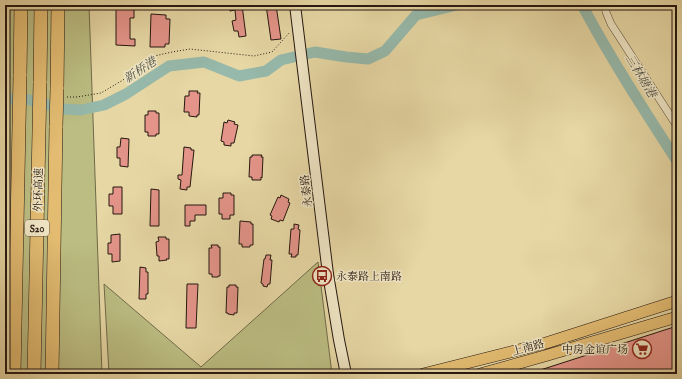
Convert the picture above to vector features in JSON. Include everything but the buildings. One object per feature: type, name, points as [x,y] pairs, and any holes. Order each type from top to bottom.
[{"type":"highway","name":"外环高速","points":[[14,374],[15,78],[21,5]]},
{"type":"highway","name":"外环高速","points":[[34,374],[41,5]]},
{"type":"highway","points":[[52,374],[56,126],[60,93],[58,5]]},
{"type":"main road","name":"上南路","points":[[423,374],[546,343],[677,301]]},
{"type":"main road","name":"上南路","points":[[480,374],[497,372],[677,317]]},
{"type":"street","name":"永泰路","points":[[295,5],[328,274],[346,374]]},
{"type":"street","points":[[605,5],[611,24],[677,126]]},
{"type":"path","points":[[60,93],[77,97],[101,93],[123,80],[150,57],[172,52],[190,49],[254,56],[272,52],[294,29],[299,32]]},
{"type":"path","points":[[5,82],[15,78]]},
{"type":"green space","points":[[5,5],[89,5],[102,374],[5,374]]},
{"type":"green space","points":[[318,262],[332,374],[109,374],[104,284],[201,367]]},
{"type":"waterway","name":"新桥港","points":[[5,99],[26,99],[64,109],[81,110],[104,105],[126,94],[169,66],[204,62],[239,76],[266,71],[281,60],[315,52],[368,59],[385,51],[416,15],[457,5]]},
{"type":"waterway","name":"三林塘港","points":[[582,5],[616,65],[677,161]]},
{"type":"place","name":"永泰路上南路","points":[[322,276]]},
{"type":"place","name":"中房金谊广场","points":[[642,349]]}]
